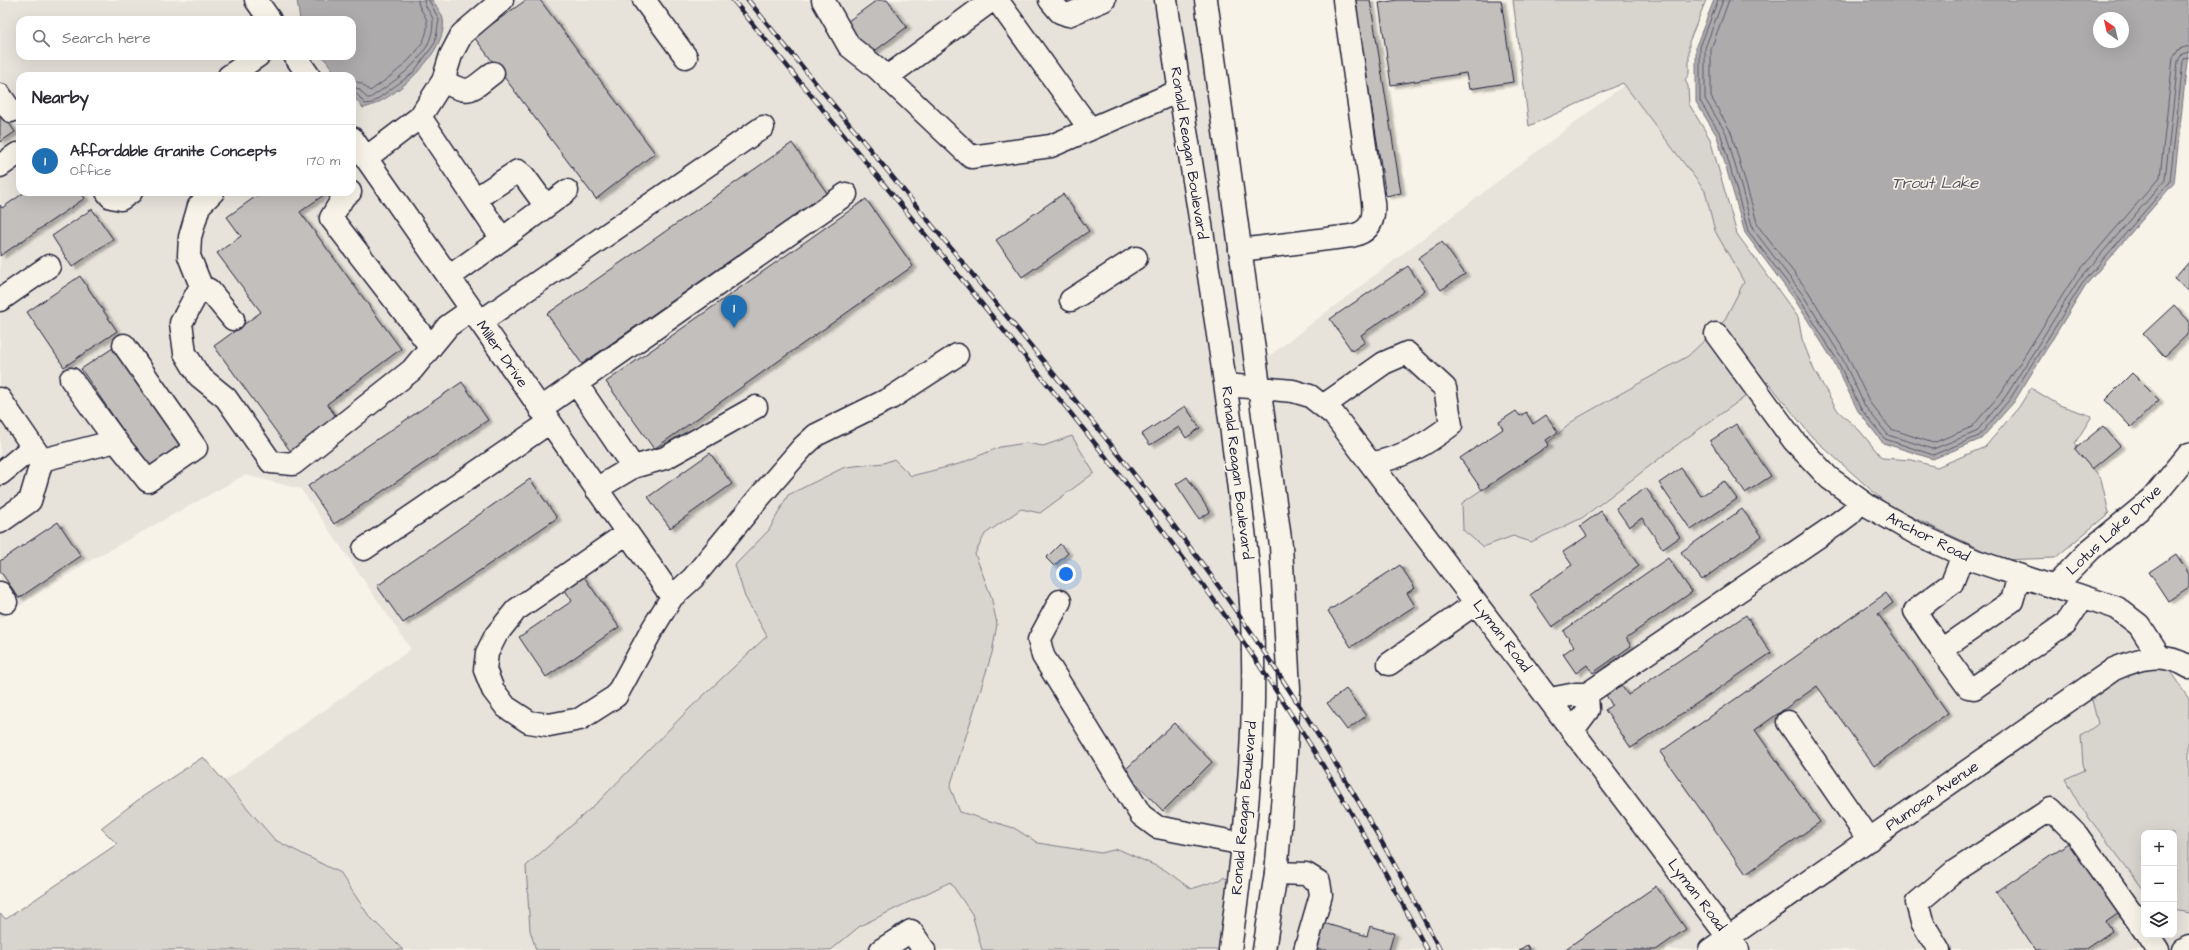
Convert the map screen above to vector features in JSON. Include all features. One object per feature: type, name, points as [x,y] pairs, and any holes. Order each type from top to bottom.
[{"type":"street","points":[[256,0],[267,16]]},
{"type":"street","points":[[356,185],[372,166],[420,117],[443,81],[451,55],[462,34],[502,0]]},
{"type":"street","points":[[644,0],[686,56]]},
{"type":"street","points":[[822,0],[849,46],[887,77],[971,157],[1051,146],[1179,91]]},
{"type":"street","points":[[887,77],[992,0]]},
{"type":"street","points":[[997,0],[1090,128]]},
{"type":"street","points":[[1050,0],[1060,12],[1068,15],[1104,0]]},
{"type":"street","name":"Ronald Reagan Boulevard","points":[[1166,0],[1226,385],[1250,577],[1253,656],[1251,770],[1244,844],[1230,950]]},
{"type":"street","points":[[1206,0],[1282,546],[1289,689],[1285,772],[1276,872],[1264,950]]},
{"type":"street","points":[[1240,250],[1351,236],[1368,229],[1373,221],[1373,202],[1344,0]]},
{"type":"street","points":[[235,72],[252,60]]},
{"type":"street","points":[[443,81],[461,91],[470,90],[493,73]]},
{"type":"street","points":[[420,117],[502,239]]},
{"type":"street","points":[[201,286],[181,323],[185,353],[199,376],[226,398],[271,462],[293,464],[412,370],[448,326],[476,316],[763,127]]},
{"type":"street","name":"Miller Drive","points":[[356,144],[672,597]]},
{"type":"street","points":[[474,199],[518,171],[524,176],[546,206]]},
{"type":"street","points":[[449,277],[568,191]]},
{"type":"street","points":[[364,549],[545,415],[576,383],[846,194]]},
{"type":"street","points":[[110,196],[121,199],[125,196]]},
{"type":"street","points":[[209,196],[199,206],[190,237],[188,256],[201,286],[209,290],[233,319]]},
{"type":"street","points":[[344,196],[331,218],[431,347]]},
{"type":"street","points":[[1071,300],[1136,258]]},
{"type":"street","points":[[0,300],[49,266]]},
{"type":"street","name":"Anchor Road","points":[[1716,334],[1794,441],[1829,478],[1861,501],[1917,534],[1964,555],[2116,608],[2139,625],[2159,656]]},
{"type":"street","points":[[71,379],[116,441],[148,481],[196,448],[124,345]]},
{"type":"street","points":[[1323,406],[1384,363],[1408,353],[1445,388],[1451,425],[1430,441],[1399,457],[1371,464]]},
{"type":"street","points":[[627,533],[516,610],[496,635],[487,653],[485,670],[491,687],[506,707],[529,722],[549,725],[580,719],[616,696],[653,628],[672,597],[693,578],[803,447],[816,435],[891,398],[957,355]]},
{"type":"street","points":[[576,383],[633,467]]},
{"type":"street","name":"Lyman Road","points":[[1226,385],[1260,387],[1293,391],[1304,394],[1310,396],[1334,415],[1550,699],[1733,944]]},
{"type":"street","points":[[0,399],[37,454],[30,501],[0,522]]},
{"type":"street","points":[[596,489],[633,467],[665,458],[756,407]]},
{"type":"street","points":[[0,474],[37,454],[116,441]]},
{"type":"street","name":"Lotus Lake Drive","points":[[2054,587],[2091,549],[2152,499],[2189,454]]},
{"type":"street","points":[[1550,699],[1576,694],[1587,694],[1834,526],[1850,514],[1861,501]]},
{"type":"street","points":[[1964,555],[1952,583],[1915,611],[1968,687],[1974,688],[2066,623],[2083,597]]},
{"type":"street","points":[[1941,650],[2012,601],[2019,575]]},
{"type":"street","points":[[1060,601],[1039,640],[1042,656],[1141,814],[1157,827],[1244,844]]},
{"type":"street","points":[[1389,664],[1476,603]]},
{"type":"street","points":[[2159,656],[2179,661],[2189,666]]},
{"type":"street","name":"Plumosa Avenue","points":[[1710,950],[1733,944],[1869,840],[2114,669],[2138,659],[2159,656]]},
{"type":"street","points":[[1573,730],[1588,710],[1587,694]]},
{"type":"street","points":[[1788,722],[1869,840]]},
{"type":"street","points":[[1939,950],[1922,922],[1917,903],[1956,872],[2051,809],[2077,835],[2141,926]]},
{"type":"street","points":[[1276,872],[1306,874],[1320,882],[1321,895],[1305,950]]},
{"type":"street","points":[[881,950],[911,931],[924,950]]},
{"type":"street","points":[[2150,938],[2158,950]]},
{"type":"street","points":[[2184,950],[2189,947]]},
{"type":"shaded area","points":[[0,0],[246,0],[257,16],[16,16],[16,60],[288,60],[296,72],[16,72],[16,196],[356,196],[356,157],[665,573],[356,129],[356,72],[316,72],[309,60],[356,60],[356,16],[278,16],[267,0],[1157,0],[1218,385],[1241,577],[1244,718],[1230,881],[1219,880],[1191,889],[1165,870],[1118,849],[1101,853],[1038,843],[1014,828],[960,812],[950,787],[992,653],[997,624],[991,596],[975,554],[985,534],[1021,509],[1034,511],[1072,436],[1043,446],[1026,443],[1000,447],[959,464],[911,476],[894,459],[884,463],[845,467],[788,495],[770,530],[735,565],[745,597],[768,636],[689,709],[599,801],[530,930],[536,950],[403,950],[369,916],[340,873],[275,840],[224,781],[411,649],[301,489],[245,475],[93,559],[0,618],[0,414],[54,463],[0,384]]},
{"type":"shaded area","points":[[1175,0],[1197,0],[1250,377],[1233,376]]},
{"type":"shaded area","points":[[1513,0],[1706,0],[1689,42],[1689,74],[1685,80],[1688,86],[1689,104],[1710,139],[1737,234],[1798,317],[1802,339],[1814,370],[1838,411],[1860,431],[1882,458],[1912,460],[1937,467],[1985,447],[2019,407],[2031,388],[2059,405],[2092,416],[2075,443],[2101,479],[2109,513],[2055,558],[2003,560],[1889,506],[1812,437],[1768,382],[1762,385],[1720,325],[1724,321],[1744,282],[1715,231],[1705,191],[1623,83],[1529,126]]},
{"type":"shaded area","points":[[1624,85],[1705,191],[1715,231],[1744,282],[1724,321],[1720,325],[1717,321],[1704,331],[1708,337],[1688,356],[1577,418],[1533,455],[1462,503],[1483,547],[1513,536],[1531,542],[1582,518],[1681,442],[1749,394],[1823,484],[2049,594],[2054,599],[2057,597],[2113,616],[2133,631],[2142,645],[2122,652],[1730,925],[1341,410],[1268,379],[1265,359]]},
{"type":"shaded area","points":[[1708,337],[1749,394],[1681,442],[1582,518],[1531,542],[1513,536],[1483,547],[1463,530],[1462,503],[1533,455],[1577,418],[1688,356]]},
{"type":"shaded area","points":[[1271,397],[1307,404],[1328,421],[1716,935],[1694,950],[1273,950],[1285,874]]},
{"type":"shaded area","points":[[1072,436],[1094,473],[1040,513],[1021,509],[985,534],[975,554],[991,596],[997,624],[992,653],[950,787],[960,812],[1014,828],[1038,843],[1101,853],[1118,849],[1165,870],[1191,889],[1219,880],[1223,877],[1230,881],[1221,950],[982,950],[972,914],[950,882],[860,926],[831,950],[536,950],[530,930],[526,866],[599,801],[689,709],[767,636],[745,597],[735,565],[769,530],[788,495],[845,467],[884,463],[894,459],[911,476],[959,464],[1000,447],[1026,443],[1043,446]]},
{"type":"shaded area","points":[[2167,667],[2189,699],[2189,913],[2177,911],[2177,830],[2141,830],[2141,886],[2080,806],[2065,779],[2085,770],[2083,764],[2081,736],[2098,724],[2091,696],[2119,677],[2140,668]]},
{"type":"shaded area","points":[[2091,696],[2098,725],[2085,770],[2065,780],[2080,806],[2141,886],[2141,938],[2177,938],[2177,911],[2189,913],[2189,935],[2168,950],[1749,950],[1741,940]]},
{"type":"shaded area","points":[[203,757],[275,840],[340,873],[369,916],[403,950],[0,950],[0,914],[6,919],[117,844],[101,828],[142,797]]},
{"type":"shaded area","points":[[950,882],[972,914],[982,950],[831,950],[860,926]]},
{"type":"water","points":[[297,0],[432,0],[443,19],[442,32],[437,46],[416,74],[389,96],[375,104],[363,108],[356,99],[356,72],[335,72],[325,60],[356,60],[356,16],[299,16]]},
{"type":"water","name":"Trout Lake","points":[[1714,0],[2188,0],[2189,43],[2174,183],[2085,286],[2014,402],[1981,439],[1933,459],[1883,443],[1858,411],[1834,362],[1795,300],[1745,233],[1717,136],[1696,102],[1696,46]]},
{"type":"building","points":[[526,0],[540,0],[655,153],[596,199],[474,37]]},
{"type":"building","points":[[877,0],[887,0],[907,27],[868,56],[844,24]]},
{"type":"building","points":[[1354,0],[1370,0],[1401,193],[1386,196]]},
{"type":"building","points":[[1398,0],[1501,0],[1513,82],[1469,89],[1466,73],[1391,85],[1379,3]]},
{"type":"building","points":[[0,110],[15,132],[0,142]]},
{"type":"building","points":[[792,143],[827,193],[582,364],[547,314]]},
{"type":"building","points":[[1063,194],[1089,231],[1022,277],[996,240]]},
{"type":"building","points":[[19,196],[83,196],[85,198],[0,256],[0,205],[2,208]]},
{"type":"building","points":[[256,196],[322,196],[300,212],[401,349],[327,404],[340,422],[294,456],[214,346],[261,312],[217,253],[241,236],[227,217]]},
{"type":"building","points":[[866,199],[913,266],[654,449],[606,382]]},
{"type":"building","points":[[92,209],[113,239],[72,267],[52,236]]},
{"type":"building","points":[[1442,242],[1465,274],[1441,290],[1418,258]]},
{"type":"building","points":[[2189,262],[2189,291],[2174,279]]},
{"type":"building","points":[[1408,266],[1425,291],[1361,335],[1365,342],[1352,351],[1330,319]]},
{"type":"building","points":[[80,276],[117,331],[64,367],[27,312]]},
{"type":"building","points":[[2174,305],[2189,321],[2189,333],[2164,357],[2143,334]]},
{"type":"building","points":[[119,344],[187,444],[150,470],[81,369]]},
{"type":"building","points":[[2132,373],[2159,400],[2131,427],[2105,400]]},
{"type":"building","points":[[462,382],[488,420],[334,524],[308,486]]},
{"type":"building","points":[[1185,406],[1200,428],[1186,438],[1179,427],[1150,445],[1142,434]]},
{"type":"building","points":[[1516,411],[1520,416],[1526,412],[1533,424],[1546,415],[1558,432],[1546,440],[1549,445],[1482,490],[1460,458],[1503,429],[1499,422]]},
{"type":"building","points":[[1736,424],[1771,476],[1745,493],[1710,441]]},
{"type":"building","points":[[2103,426],[2120,446],[2092,469],[2075,449]]},
{"type":"building","points":[[710,453],[732,484],[670,528],[648,497]]},
{"type":"building","points":[[1681,468],[1701,496],[1724,481],[1737,499],[1691,530],[1659,483]]},
{"type":"building","points":[[1187,477],[1210,512],[1199,519],[1176,484]]},
{"type":"building","points":[[530,479],[557,518],[403,623],[377,586]]},
{"type":"building","points":[[1646,488],[1680,537],[1663,549],[1642,518],[1629,527],[1616,508]]},
{"type":"building","points":[[1742,509],[1762,536],[1702,580],[1681,552]]},
{"type":"building","points":[[1601,511],[1639,566],[1552,627],[1530,595],[1572,565],[1563,552],[1587,536],[1580,526]]},
{"type":"building","points":[[58,522],[81,556],[19,598],[0,571],[0,561]]},
{"type":"building","points":[[1060,544],[1068,553],[1054,566],[1046,558]]},
{"type":"building","points":[[2176,554],[2189,574],[2189,587],[2168,601],[2149,572]]},
{"type":"building","points":[[1668,558],[1692,592],[1626,638],[1631,646],[1593,673],[1587,665],[1576,673],[1563,654],[1574,646],[1563,631]]},
{"type":"building","points":[[1400,565],[1415,588],[1407,593],[1415,606],[1351,647],[1328,611]]},
{"type":"building","points":[[582,574],[619,627],[546,677],[519,637],[572,601],[563,587]]},
{"type":"building","points":[[1886,593],[1893,603],[1878,614],[1948,713],[1874,766],[1817,686],[1755,730],[1820,822],[1746,874],[1660,752]]},
{"type":"building","points":[[1746,615],[1771,653],[1631,748],[1605,710],[1612,705],[1606,695],[1621,685],[1628,695]]},
{"type":"building","points":[[1346,689],[1366,716],[1347,730],[1327,703]]},
{"type":"building","points":[[1174,723],[1212,762],[1163,811],[1124,771]]},
{"type":"building","points":[[2071,841],[2119,913],[2106,922],[2112,931],[2084,950],[2035,950],[1996,892]]},
{"type":"building","points":[[1656,886],[1686,929],[1656,950],[1564,950]]},
{"type":"building","points":[[1320,922],[1367,936],[1370,926],[1394,933],[1389,950],[1318,950],[1312,948]]},
{"type":"building","points":[[1527,945],[1530,950],[1519,950]]},
{"type":"railway","points":[[733,0],[1065,405],[1183,557],[1241,638],[1298,725],[1378,859],[1427,950]]},
{"type":"railway","points":[[748,0],[1140,481],[1222,591],[1310,722],[1337,766],[1416,903],[1440,950]]},
{"type":"place","name":"Affordable Granite Concepts","points":[[734,328]]}]
